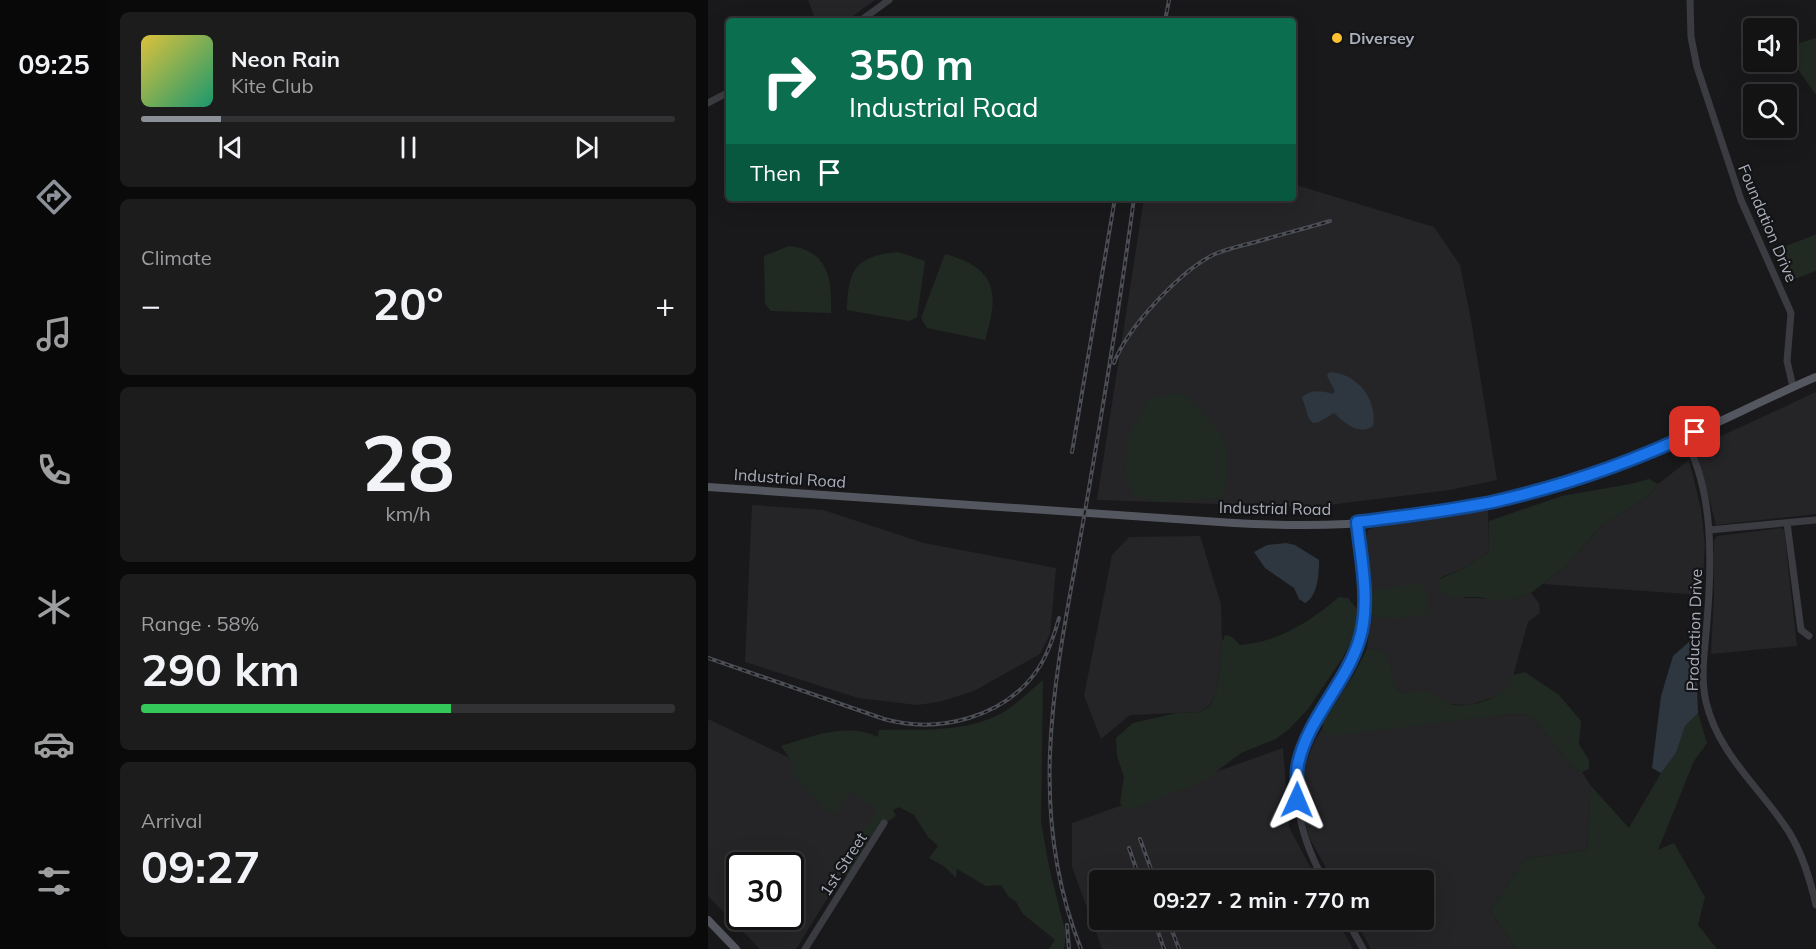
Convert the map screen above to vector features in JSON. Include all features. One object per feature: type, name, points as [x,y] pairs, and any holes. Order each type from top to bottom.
[{"type":"main road","name":"Industrial Road","points":[[708,487],[1234,523],[1285,525],[1357,522],[1437,512],[1540,490],[1619,465],[1816,377]]},
{"type":"main road","points":[[708,920],[736,949]]},
{"type":"street","points":[[864,18],[889,0]]},
{"type":"street","name":"Foundation Drive","points":[[1690,0],[1691,37],[1697,67],[1741,200],[1791,313],[1786,361],[1793,387]]},
{"type":"street","points":[[708,103],[726,94]]},
{"type":"street","name":"Production Drive","points":[[1684,437],[1691,448],[1701,483],[1709,530],[1710,569],[1703,669],[1707,705],[1715,729],[1726,750],[1783,824],[1798,849],[1816,905]]},
{"type":"street","points":[[1709,530],[1816,520]]},
{"type":"street","points":[[1318,870],[1301,829],[1297,800],[1298,767],[1312,728],[1343,679],[1360,639],[1364,614],[1364,593],[1357,522]]},
{"type":"street","points":[[1787,523],[1801,630],[1809,636]]},
{"type":"street","name":"1st Street","points":[[805,949],[884,824]]},
{"type":"street","points":[[1353,930],[1363,949]]},
{"type":"shaded area","points":[[808,0],[875,0],[850,18],[815,18]]},
{"type":"shaded area","points":[[1816,38],[1816,95],[1799,71],[1797,44]]},
{"type":"shaded area","points":[[1296,185],[1434,227],[1460,265],[1497,480],[1450,490],[1312,507],[1097,500],[1144,201],[1296,201]]},
{"type":"shaded area","points":[[1816,233],[1816,271],[1789,281],[1778,249]]},
{"type":"shaded area","points":[[789,246],[802,249],[820,260],[829,278],[831,313],[771,311],[765,304],[764,256]]},
{"type":"shaded area","points":[[898,252],[925,261],[917,317],[909,321],[847,310],[849,284],[857,267],[872,257]]},
{"type":"shaded area","points":[[945,254],[975,267],[990,284],[992,308],[985,340],[927,328],[921,318]]},
{"type":"shaded area","points":[[1329,372],[1348,377],[1363,389],[1372,406],[1373,426],[1362,430],[1357,429],[1334,413],[1319,422],[1313,423],[1309,419],[1302,397],[1317,391],[1333,394],[1335,391],[1327,376]]},
{"type":"shaded area","points":[[1816,392],[1816,514],[1716,525],[1696,450],[1704,444]]},
{"type":"shaded area","points":[[1179,393],[1196,404],[1217,429],[1226,446],[1228,473],[1221,498],[1158,502],[1135,496],[1125,478],[1128,435],[1149,398]]},
{"type":"shaded area","points":[[1689,460],[1701,509],[1705,545],[1702,595],[1543,584],[1566,566],[1603,524],[1646,498],[1658,484]]},
{"type":"shaded area","points":[[1649,479],[1658,484],[1646,498],[1603,524],[1566,566],[1531,593],[1512,599],[1495,600],[1478,597],[1448,597],[1439,590],[1440,579],[1466,567],[1489,552],[1489,521],[1562,496]]},
{"type":"shaded area","points":[[752,505],[823,510],[924,543],[1056,568],[1050,634],[1040,654],[974,691],[939,702],[917,705],[858,698],[745,662]]},
{"type":"shaded area","points":[[1488,507],[1489,552],[1466,567],[1440,578],[1465,598],[1512,599],[1531,593],[1539,603],[1540,613],[1528,622],[1512,680],[1500,695],[1470,705],[1447,704],[1432,693],[1399,692],[1391,680],[1390,667],[1381,650],[1367,649],[1370,618],[1366,538],[1368,530],[1378,526]]},
{"type":"shaded area","points":[[1781,528],[1784,530],[1797,646],[1711,654],[1714,541],[1717,536]]},
{"type":"shaded area","points":[[1200,536],[1221,604],[1222,642],[1217,690],[1211,704],[1201,712],[1130,715],[1101,739],[1084,696],[1112,555],[1129,537]]},
{"type":"shaded area","points":[[1286,543],[1295,545],[1319,560],[1315,590],[1305,603],[1299,599],[1294,588],[1265,568],[1254,552],[1267,545]]},
{"type":"shaded area","points":[[1422,584],[1426,589],[1429,612],[1416,616],[1381,618],[1368,609],[1370,594],[1376,590]]},
{"type":"shaded area","points":[[1339,597],[1348,598],[1357,609],[1356,632],[1342,659],[1308,709],[1289,729],[1276,739],[1241,753],[1205,780],[1135,808],[1124,808],[1120,803],[1124,777],[1117,756],[1116,738],[1133,723],[1177,713],[1201,712],[1211,705],[1217,690],[1222,642],[1225,635],[1232,637],[1240,645],[1267,640],[1317,615]]},
{"type":"shaded area","points":[[1690,641],[1697,650],[1698,713],[1685,726],[1676,753],[1661,773],[1652,768],[1661,696],[1673,656]]},
{"type":"shaded area","points":[[1367,649],[1381,650],[1385,655],[1399,692],[1427,692],[1455,705],[1486,701],[1504,690],[1510,683],[1512,675],[1525,672],[1559,695],[1581,721],[1579,744],[1589,760],[1589,769],[1582,772],[1573,768],[1533,718],[1526,715],[1512,714],[1327,735],[1322,729],[1323,722]]},
{"type":"shaded area","points":[[1043,680],[1041,821],[1049,867],[1066,934],[1064,949],[1049,949],[1055,940],[1023,914],[1001,885],[986,886],[957,869],[956,878],[945,867],[929,858],[938,846],[928,837],[914,815],[899,807],[893,810],[896,816],[884,824],[851,877],[845,875],[842,862],[877,811],[851,791],[835,815],[828,812],[792,774],[793,763],[781,746],[830,732],[854,731],[878,737],[879,730],[944,729],[977,723],[1007,710]]},
{"type":"shaded area","points":[[1698,713],[1707,743],[1694,761],[1658,850],[1674,843],[1705,897],[1698,925],[1717,949],[1517,949],[1490,911],[1525,859],[1587,850],[1591,786],[1629,828],[1661,773],[1676,753],[1685,726]]},
{"type":"shaded area","points":[[1512,714],[1526,715],[1533,718],[1573,768],[1582,772],[1591,786],[1587,850],[1525,859],[1490,911],[1517,949],[1371,949],[1361,930],[1434,930],[1434,870],[1327,870],[1310,839],[1303,816],[1302,792],[1306,763],[1314,742],[1322,729],[1327,735]]},
{"type":"shaded area","points":[[708,719],[886,804],[796,949],[760,949],[741,930],[804,930],[804,852],[726,852],[726,914],[708,896]]},
{"type":"shaded area","points":[[1283,748],[1289,827],[1312,870],[1089,870],[1089,913],[1072,867],[1072,823]]},
{"type":"shaded area","points":[[1095,930],[1343,930],[1353,949],[1102,949]]},
{"type":"railway","points":[[1166,18],[1169,0]]},
{"type":"railway","points":[[1072,452],[1114,201]]},
{"type":"railway","points":[[1081,949],[1063,892],[1053,835],[1050,779],[1052,722],[1058,666],[1107,383],[1134,201]]},
{"type":"railway","points":[[1114,363],[1130,333],[1143,317],[1172,286],[1201,262],[1226,250],[1330,221]]},
{"type":"railway","points":[[708,658],[884,719],[905,723],[948,723],[989,710],[1008,700],[1024,686],[1045,657],[1059,618]]},
{"type":"railway","points":[[1140,839],[1151,870]]},
{"type":"railway","points":[[1129,848],[1137,870]]},
{"type":"railway","points":[[1067,925],[1069,949]]},
{"type":"railway","points":[[1157,930],[1164,949]]},
{"type":"railway","points":[[1172,930],[1179,949]]},
{"type":"place","name":"Diversey","points":[[1337,38]]},
{"type":"route","points":[[1297,800],[1299,761],[1312,728],[1343,679],[1360,639],[1364,614],[1364,593],[1357,522],[1437,512],[1540,490],[1619,465],[1695,432]]}]
